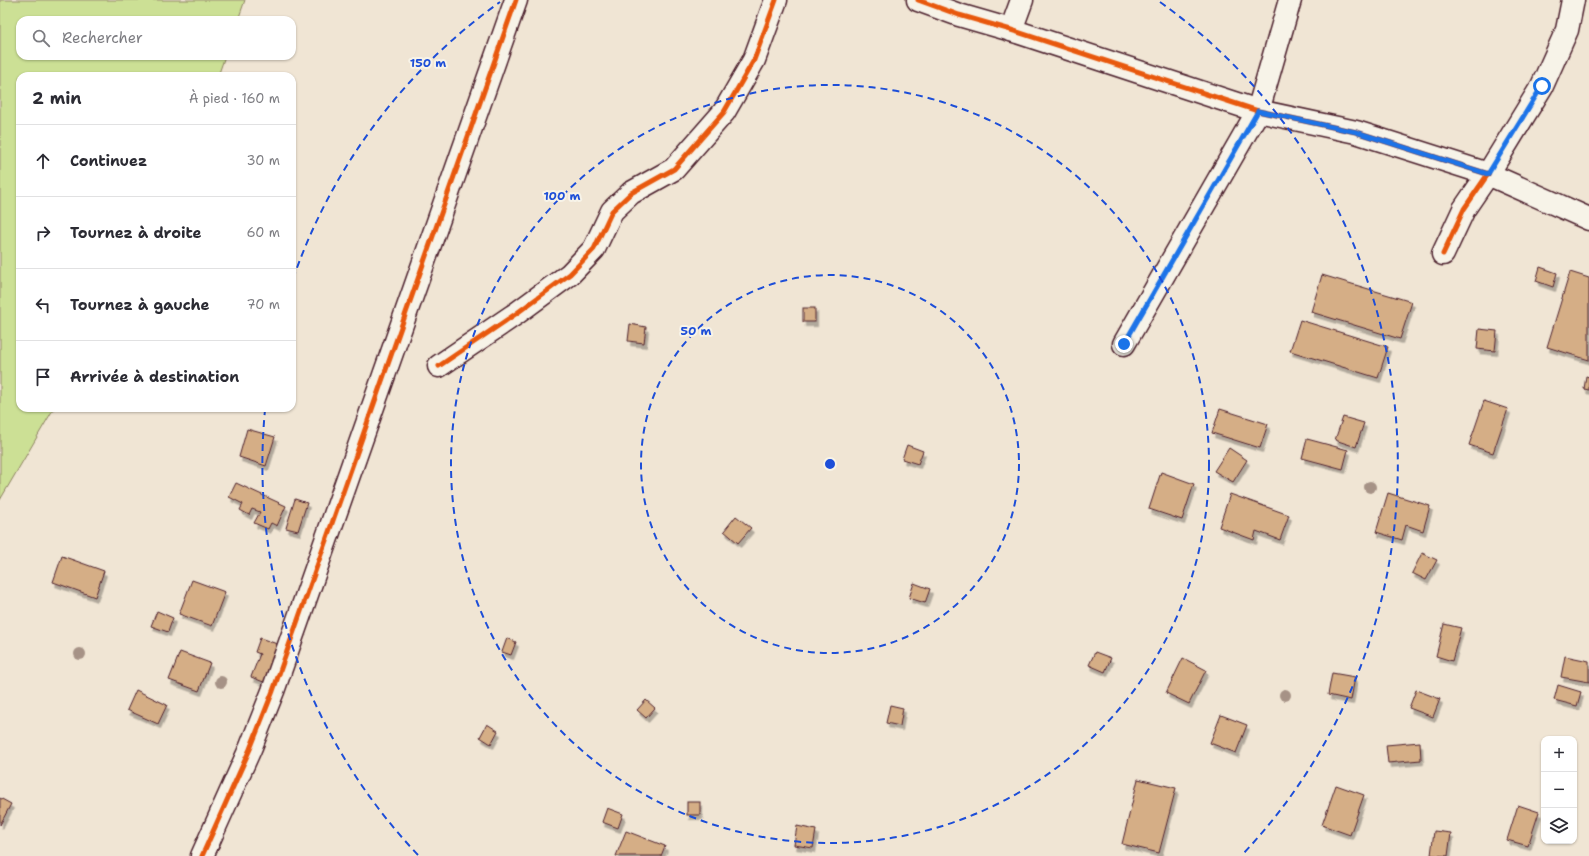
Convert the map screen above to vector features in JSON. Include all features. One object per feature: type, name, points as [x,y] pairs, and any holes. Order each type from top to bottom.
[{"type":"street","points":[[202,856],[250,749],[273,691],[516,0]]},
{"type":"street","points":[[439,366],[517,314],[570,274],[594,249],[612,211],[631,193],[674,169],[724,112],[754,60],[776,0]]},
{"type":"street","points":[[918,0],[959,15],[1011,30],[1258,111],[1356,132],[1488,174],[1589,219]]},
{"type":"street","points":[[1011,30],[1022,0]]},
{"type":"street","points":[[1124,344],[1258,111],[1290,0]]},
{"type":"street","points":[[1443,254],[1464,209],[1488,174],[1542,86],[1567,30],[1573,0]]},
{"type":"green space","points":[[0,0],[245,0],[239,16],[16,16],[16,60],[224,60],[219,72],[16,72],[16,412],[52,412],[0,500]]},
{"type":"building","points":[[1540,267],[1557,273],[1553,287],[1536,281]]},
{"type":"building","points":[[1570,272],[1589,278],[1589,360],[1547,347]]},
{"type":"building","points":[[1322,275],[1412,302],[1400,339],[1311,312]]},
{"type":"building","points":[[803,308],[815,308],[815,322],[803,322]]},
{"type":"building","points":[[1300,320],[1388,347],[1378,378],[1290,351]]},
{"type":"building","points":[[630,324],[646,327],[644,343],[628,341]]},
{"type":"building","points":[[1479,329],[1497,331],[1495,351],[1477,349]]},
{"type":"building","points":[[1586,376],[1589,377],[1589,390],[1584,389]]},
{"type":"building","points":[[1484,401],[1508,409],[1493,453],[1469,445]]},
{"type":"building","points":[[1220,409],[1268,424],[1260,448],[1212,433]]},
{"type":"building","points":[[1343,417],[1364,423],[1356,447],[1335,440]]},
{"type":"building","points":[[247,429],[275,437],[266,466],[239,457]]},
{"type":"building","points":[[1307,439],[1348,450],[1343,469],[1302,458]]},
{"type":"building","points":[[907,445],[923,451],[918,464],[902,459]]},
{"type":"building","points":[[1229,448],[1247,460],[1233,482],[1214,471]]},
{"type":"building","points":[[1161,472],[1194,484],[1182,520],[1149,509]]},
{"type":"building","points":[[236,483],[286,506],[277,526],[271,523],[268,529],[254,523],[260,512],[252,509],[249,515],[240,510],[243,504],[229,497]]},
{"type":"building","points":[[1388,493],[1430,506],[1423,531],[1406,525],[1402,540],[1376,532]]},
{"type":"building","points":[[1230,494],[1289,515],[1280,540],[1256,531],[1254,540],[1219,527]]},
{"type":"building","points":[[295,499],[307,503],[298,531],[286,528]]},
{"type":"building","points":[[736,516],[751,528],[738,543],[724,531]]},
{"type":"building","points":[[1422,553],[1437,560],[1426,580],[1412,573]]},
{"type":"building","points":[[62,556],[104,571],[95,597],[53,582]]},
{"type":"building","points":[[192,580],[225,592],[212,626],[179,614]]},
{"type":"building","points":[[914,583],[930,589],[925,603],[909,598]]},
{"type":"building","points":[[157,611],[173,618],[168,632],[151,626]]},
{"type":"building","points":[[1444,624],[1461,628],[1452,661],[1436,656]]},
{"type":"building","points":[[260,638],[280,645],[266,683],[251,677],[260,654],[255,652]]},
{"type":"building","points":[[507,638],[516,642],[511,655],[502,652]]},
{"type":"building","points":[[180,652],[210,663],[199,691],[169,680]]},
{"type":"building","points":[[1095,652],[1111,658],[1105,672],[1089,665]]},
{"type":"building","points":[[1565,656],[1589,661],[1589,682],[1561,677]]},
{"type":"building","points":[[1183,658],[1206,670],[1189,704],[1166,693]]},
{"type":"building","points":[[1332,673],[1355,677],[1351,700],[1328,695]]},
{"type":"building","points":[[1558,685],[1581,692],[1577,706],[1554,700]]},
{"type":"building","points":[[136,690],[167,705],[158,724],[127,710]]},
{"type":"building","points":[[1416,690],[1440,699],[1433,717],[1409,708]]},
{"type":"building","points":[[646,700],[655,708],[646,718],[637,710]]},
{"type":"building","points":[[890,705],[903,708],[900,726],[886,723]]},
{"type":"building","points":[[1221,715],[1247,725],[1236,753],[1210,743]]},
{"type":"building","points":[[487,724],[498,731],[491,744],[480,737]]},
{"type":"building","points":[[1420,742],[1421,760],[1388,763],[1386,745]]},
{"type":"building","points":[[1138,779],[1176,788],[1159,853],[1122,844]]},
{"type":"building","points":[[1336,785],[1364,795],[1350,835],[1322,825]]},
{"type":"building","points":[[0,798],[11,804],[0,825]]},
{"type":"building","points":[[687,802],[700,802],[700,815],[687,815]]},
{"type":"building","points":[[1518,805],[1539,812],[1528,846],[1507,840]]},
{"type":"building","points":[[607,808],[623,814],[618,828],[602,822]]},
{"type":"building","points":[[797,826],[816,830],[813,848],[794,845]]},
{"type":"building","points":[[626,831],[665,846],[661,856],[616,856]]},
{"type":"building","points":[[1434,831],[1451,833],[1448,856],[1431,855]]},
{"type":"cycle path","points":[[202,856],[250,749],[273,691],[516,0]]},
{"type":"cycle path","points":[[439,366],[517,313],[570,274],[594,249],[612,211],[631,193],[674,169],[724,112],[754,60],[776,0]]},
{"type":"cycle path","points":[[918,0],[959,15],[1011,30],[1258,111],[1356,132],[1488,174],[1464,209],[1443,254]]},
{"type":"route","points":[[1124,344],[1258,111],[1356,132],[1488,174],[1542,86]]}]
